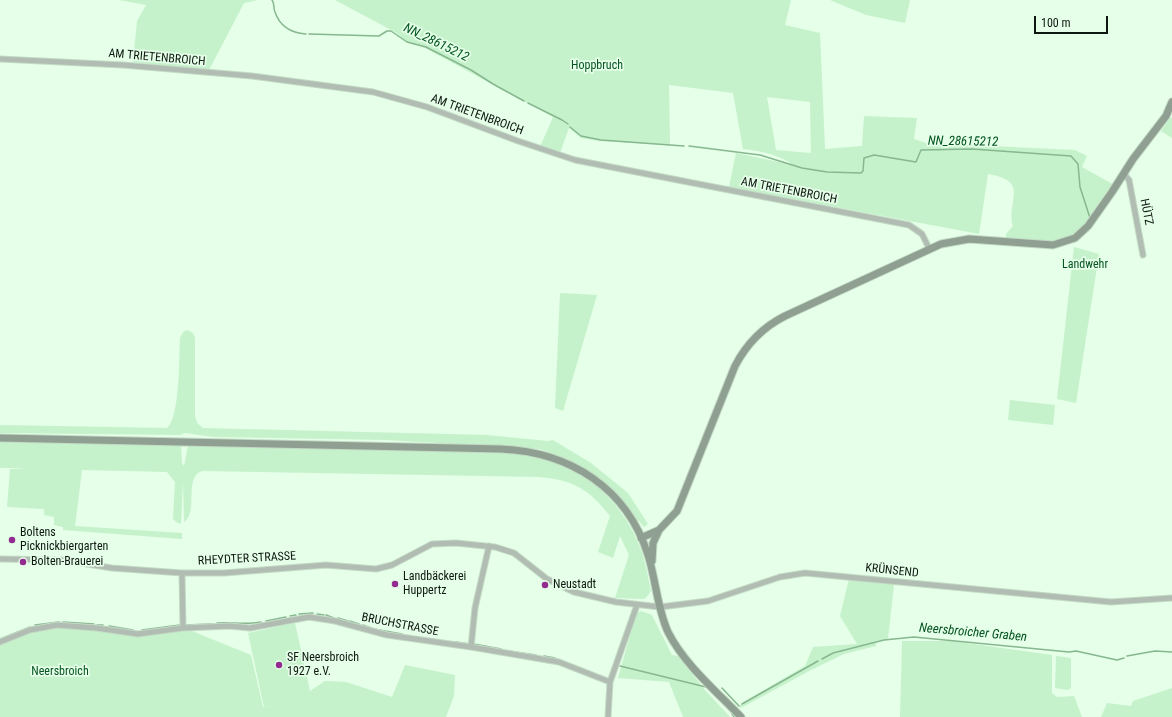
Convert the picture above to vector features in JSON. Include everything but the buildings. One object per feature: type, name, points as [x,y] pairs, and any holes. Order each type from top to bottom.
[{"type":"main road","points":[[641,538],[659,530],[672,518],[679,507],[735,366],[756,337],[785,316],[929,248],[947,242],[969,239],[1049,245],[1068,241],[1078,236],[1088,226],[1133,159],[1149,141],[1166,116],[1172,102]]},
{"type":"main road","points":[[0,438],[501,448],[534,452],[568,463],[594,479],[624,509],[641,538],[653,574],[660,607],[668,631],[681,652],[741,717]]},
{"type":"main road","points":[[653,574],[652,546],[659,530]]},
{"type":"street","name":"AM TRIETENBROICH","points":[[0,59],[123,65],[252,76],[380,93],[428,107],[525,144],[579,161],[909,225],[922,234],[929,248]]},
{"type":"street","name":"HÜTZ","points":[[1124,174],[1129,180],[1144,255]]},
{"type":"street","name":"RHEYDTER STRASSE","points":[[0,559],[62,560],[112,568],[182,573],[224,572],[326,565],[378,569],[392,565],[436,543],[489,546],[516,554],[542,576],[564,589],[583,595],[637,605],[660,607]]},
{"type":"street","points":[[471,647],[476,603],[489,546]]},
{"type":"street","points":[[182,573],[183,628]]},
{"type":"street","name":"KRÜNSEND","points":[[660,607],[708,601],[780,577],[805,573],[1128,602],[1172,598]]},
{"type":"street","points":[[608,717],[610,682],[637,605]]},
{"type":"street","name":"BRUCHSTRASSE","points":[[0,642],[30,630],[57,625],[96,628],[138,634],[183,628],[230,626],[252,628],[309,616],[335,621],[388,635],[471,647],[563,663],[610,682]]},
{"type":"green space","points":[[119,0],[258,0],[244,3],[209,70],[133,62],[137,21],[146,5]]},
{"type":"green space","name":"Hoppbruch","points":[[335,0],[791,0],[785,25],[820,33],[825,149],[862,146],[864,116],[917,118],[914,139],[926,143],[1075,150],[1087,156],[1082,167],[1116,186],[1088,226],[1060,244],[1006,241],[1006,234],[1013,226],[1013,187],[1009,182],[1001,177],[988,174],[979,234],[729,187],[736,153],[793,165],[782,158],[762,152],[743,149],[733,93],[669,85],[670,145],[599,141],[581,138],[569,128],[560,153],[540,147],[553,117],[425,48],[407,42],[395,32]],"holes":[[[767,97],[810,102],[811,153],[776,150]]]},
{"type":"green space","points":[[830,0],[910,0],[905,23],[866,15]]},
{"type":"green space","points":[[1170,118],[1172,118],[1172,138],[1161,131]]},
{"type":"green space","name":"Landwehr","points":[[1074,247],[1099,254],[1076,403],[1057,399]]},
{"type":"green space","points":[[560,293],[597,295],[563,411],[555,408]]},
{"type":"green space","points":[[187,330],[193,333],[195,338],[195,415],[197,423],[203,428],[487,435],[548,441],[553,440],[591,463],[628,493],[648,524],[644,527],[605,482],[579,465],[540,449],[386,440],[213,437],[185,433],[180,435],[0,433],[0,425],[167,428],[171,422],[177,400],[180,338],[183,332]]},
{"type":"green space","points":[[1010,400],[1055,405],[1053,425],[1008,420]]},
{"type":"green space","points":[[0,442],[181,445],[182,463],[184,466],[188,446],[506,452],[538,457],[575,471],[603,492],[615,504],[625,518],[641,550],[646,565],[651,591],[646,598],[643,599],[615,598],[629,555],[620,536],[613,558],[598,552],[610,516],[595,499],[580,488],[552,478],[202,471],[196,475],[193,480],[190,511],[184,522],[183,481],[181,524],[173,519],[175,482],[167,472],[82,470],[75,526],[182,533],[182,539],[63,530],[63,527],[54,525],[54,517],[44,515],[44,509],[7,507],[10,469],[25,468],[0,468]]},
{"type":"green space","points":[[849,579],[894,584],[888,639],[876,641],[876,646],[844,654],[741,708],[739,706],[745,701],[805,666],[813,647],[857,644],[840,616]]},
{"type":"green space","points":[[641,611],[652,615],[672,655],[679,656],[704,689],[730,717],[683,717],[669,682],[618,678],[636,614]]},
{"type":"green space","name":"Neersbroich","points":[[295,623],[310,691],[325,681],[346,682],[392,697],[405,665],[455,675],[454,696],[446,717],[0,717],[0,644],[34,630],[55,626],[97,629],[137,635],[187,629],[251,655],[264,707],[248,633]]},
{"type":"green space","points":[[902,641],[952,641],[1052,655],[1052,693],[1057,697],[1074,696],[1082,717],[900,717]]},
{"type":"green space","points":[[1056,656],[1071,658],[1071,688],[1068,690],[1055,688]]},
{"type":"green space","points":[[1172,688],[1172,717],[1101,717],[1107,703],[1131,706],[1133,701]]},
{"type":"waterway","name":"NN_28615212","points":[[272,0],[274,10],[280,22],[291,31],[306,34]]},
{"type":"waterway","name":"NN_28615212","points":[[309,34],[379,36],[387,31],[391,31],[407,42],[426,47],[471,70],[524,101]]},
{"type":"waterway","name":"NN_28615212","points":[[528,103],[568,124]]},
{"type":"waterway","name":"NN_28615212","points":[[570,127],[581,136],[601,140],[684,146]]},
{"type":"waterway","name":"NN_28615212","points":[[689,146],[760,155],[802,168],[827,172],[861,173],[863,171],[864,158],[874,155],[916,162],[921,150],[972,149],[1071,156],[1078,164],[1080,187],[1090,218]]},
{"type":"waterway","name":"Neersbroicher Graben","points":[[299,614],[313,613]]},
{"type":"waterway","name":"Neersbroicher Graben","points":[[317,614],[324,615]]},
{"type":"waterway","name":"Neersbroicher Graben","points":[[290,616],[296,615]]},
{"type":"waterway","name":"Neersbroicher Graben","points":[[326,615],[334,618]]},
{"type":"waterway","name":"Neersbroicher Graben","points":[[266,621],[286,617]]},
{"type":"waterway","name":"Neersbroicher Graben","points":[[338,618],[348,621]]},
{"type":"waterway","name":"Neersbroicher Graben","points":[[350,621],[359,624]]},
{"type":"waterway","name":"Neersbroicher Graben","points":[[35,625],[59,622]]},
{"type":"waterway","name":"Neersbroicher Graben","points":[[63,622],[94,624]]},
{"type":"waterway","name":"Neersbroicher Graben","points":[[217,623],[261,622]]},
{"type":"waterway","name":"Neersbroicher Graben","points":[[185,625],[213,624]]},
{"type":"waterway","name":"Neersbroicher Graben","points":[[97,625],[103,625]]},
{"type":"waterway","name":"Neersbroicher Graben","points":[[142,630],[180,625]]},
{"type":"waterway","name":"Neersbroicher Graben","points":[[363,625],[371,628]]},
{"type":"waterway","name":"Neersbroicher Graben","points":[[109,626],[133,630]]},
{"type":"waterway","name":"Neersbroicher Graben","points":[[0,639],[30,627]]},
{"type":"waterway","name":"Neersbroicher Graben","points":[[374,629],[402,634]]},
{"type":"waterway","name":"Neersbroicher Graben","points":[[822,659],[833,653],[884,640],[914,637],[1069,652],[1076,651],[1117,660],[1124,658]]},
{"type":"waterway","name":"Neersbroicher Graben","points":[[456,642],[470,644]]},
{"type":"waterway","name":"Neersbroicher Graben","points":[[474,644],[501,649]]},
{"type":"waterway","name":"Neersbroicher Graben","points":[[508,651],[536,655]]},
{"type":"waterway","name":"Neersbroicher Graben","points":[[1127,656],[1155,651],[1172,652]]},
{"type":"waterway","points":[[544,656],[555,658]]},
{"type":"waterway","name":"Neersbroicher Graben","points":[[742,704],[818,661]]},
{"type":"waterway","name":"Neersbroicher Graben","points":[[620,666],[706,687]]},
{"type":"waterway","name":"Neersbroicher Graben","points":[[722,688],[739,706]]},
{"type":"place","name":"Boltens Picknickbiergarten","points":[[12,540]]},
{"type":"place","name":"Bolten-Brauerei","points":[[23,562]]},
{"type":"place","name":"Landbäckerei Huppertz","points":[[395,584]]},
{"type":"place","name":"Neustadt","points":[[545,585]]},
{"type":"place","name":"SF Neersbroich 1927 e.V.","points":[[279,665]]}]
